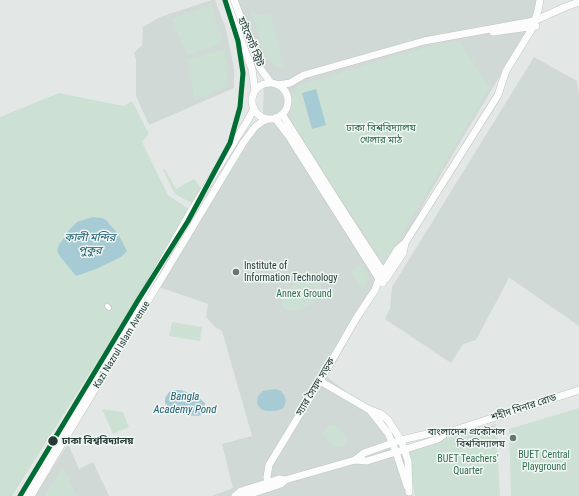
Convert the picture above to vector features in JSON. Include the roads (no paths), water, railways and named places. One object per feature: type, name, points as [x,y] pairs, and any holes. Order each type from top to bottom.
[{"type":"main road","name":"হাইকোর্ট স্ট্রিট","points":[[226,0],[252,69],[255,91]]},
{"type":"main road","name":"হাইকোর্ট স্ট্রিট","points":[[234,0],[260,68],[274,84]]},
{"type":"main road","name":"স্যার সৈয়দ সড়ক","points":[[268,485],[266,477],[269,465],[357,317],[386,274],[397,250],[405,243],[493,102],[503,83],[506,71],[537,23],[540,0]]},
{"type":"main road","points":[[290,83],[286,92],[287,106],[282,114],[272,118],[262,117],[257,113],[252,102],[255,91],[259,86],[265,84],[290,83],[304,75],[424,41],[488,28],[537,23],[579,4]]},
{"type":"main road","points":[[274,84],[286,92]]},
{"type":"main road","name":"Kazi Nazrul Islam Avenue","points":[[144,301],[193,208],[254,108]]},
{"type":"main road","points":[[282,114],[386,274]]},
{"type":"main road","points":[[272,118],[288,135],[381,281]]},
{"type":"main road","name":"Kazi Nazrul Islam Avenue","points":[[32,496],[144,301],[249,134],[259,124],[272,118]]},
{"type":"main road","name":"Kazi Nazrul Islam Avenue","points":[[24,496],[34,476],[118,345]]},
{"type":"main road","points":[[320,381],[368,409],[381,414],[388,420],[401,440],[408,462],[409,494]]},
{"type":"main road","name":"শহীদ মিনার রোড","points":[[268,485],[279,479],[285,480],[355,460],[367,461],[438,439],[446,433],[579,390]]},
{"type":"main road","points":[[368,409],[383,426],[392,443],[409,494]]},
{"type":"main road","name":"শহীদ মিনার রোড","points":[[355,460],[364,453],[401,440],[436,432],[446,433]]},
{"type":"main road","points":[[235,496],[241,491],[268,485]]},
{"type":"main road","points":[[244,496],[268,485]]},
{"type":"water","points":[[316,89],[326,125],[312,129],[302,93]]},
{"type":"water","name":"কালী মন্দির পুকুর","points":[[93,217],[106,220],[118,234],[127,251],[121,257],[96,269],[76,276],[59,255],[57,250],[70,229],[77,222]]},
{"type":"water","points":[[275,389],[281,391],[284,395],[286,400],[284,407],[275,411],[266,411],[261,409],[257,404],[258,396],[263,391]]},
{"type":"water","name":"Bangla Academy Pond","points":[[173,390],[181,390],[197,396],[205,403],[205,411],[201,415],[197,416],[185,415],[173,411],[165,403],[165,398],[169,392]]},
{"type":"place","name":"Institute of Information Technology","points":[[236,272]]},
{"type":"place","name":"বাংলাদেশ প্রকৌশল বিশ্ববিদ্যালয়","points":[[513,438]]},
{"type":"place","name":"ঢাকা বিশ্ববিদ্যালয়","points":[[53,441]]},
{"type":"park label","name":"ঢাকা বিশ্ববিদ্যালয় খেলার মাঠ","points":[[381,134]]},
{"type":"park label","name":"Annex Ground","points":[[304,294]]},
{"type":"park label","name":"BUET Central Playground","points":[[544,460]]},
{"type":"park label","name":"BUET Teachers' Quarter","points":[[468,464]]}]
